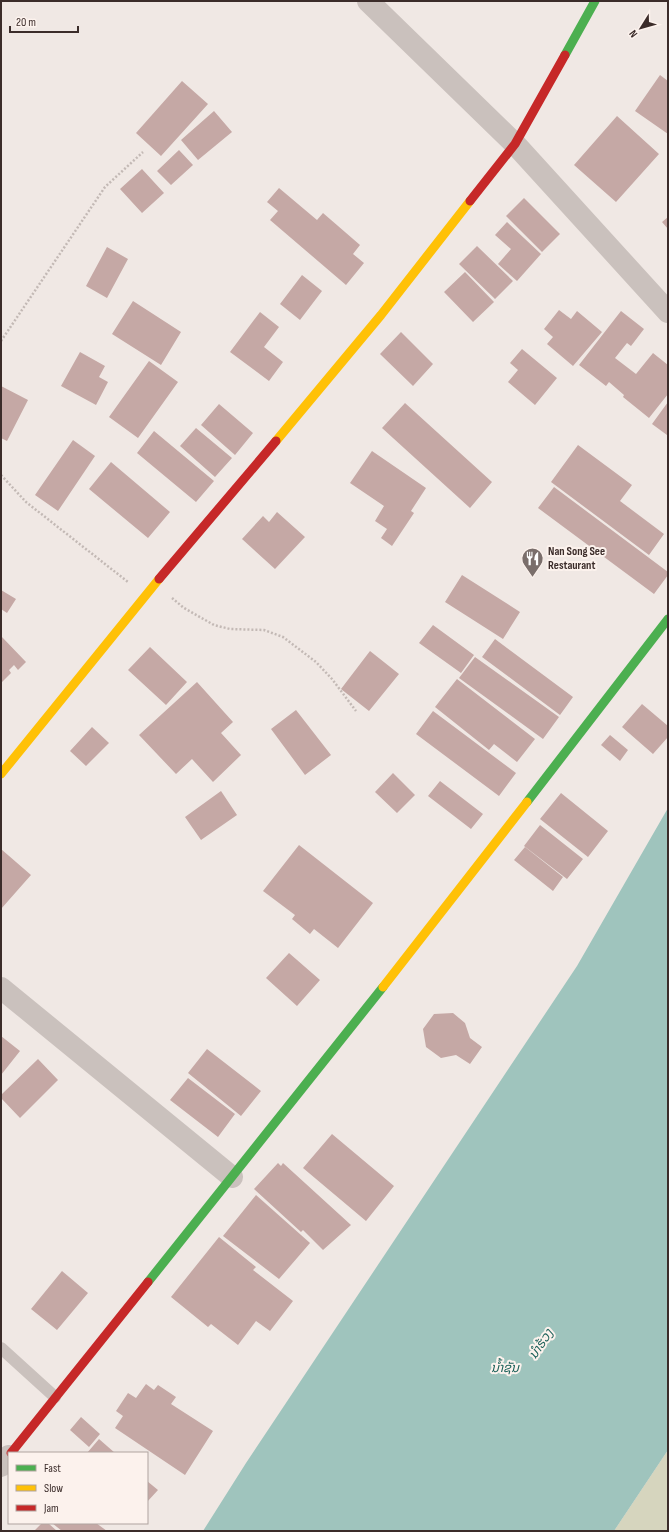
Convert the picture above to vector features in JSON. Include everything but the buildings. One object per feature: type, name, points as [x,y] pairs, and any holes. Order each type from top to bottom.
[{"type":"street","points":[[368,1],[515,144],[668,312]]},
{"type":"street","points":[[1,774],[154,585],[381,315],[515,144],[595,1]]},
{"type":"street","points":[[12,1452],[436,921],[668,619]]},
{"type":"street","points":[[1,988],[232,1177]]},
{"type":"street","points":[[1,1466],[8,1457]]},
{"type":"lane","points":[[1,1348],[55,1397]]},
{"type":"path","points":[[1,341],[105,188],[143,152]]},
{"type":"path","points":[[1,475],[26,502],[146,595]]},
{"type":"path","points":[[154,585],[184,608],[214,625],[230,629],[264,630],[283,637],[316,662],[332,679],[356,711]]},
{"type":"green space","points":[[668,1450],[668,1531],[614,1531]]},
{"type":"water","name":"ນ້ຳຊັນ","points":[[668,808],[668,1450],[614,1531],[203,1531],[246,1463],[577,966]]},
{"type":"traffic: fast","points":[[565,55],[595,1]]},
{"type":"traffic: fast","points":[[527,802],[668,619]]},
{"type":"traffic: fast","points":[[148,1282],[383,987]]},
{"type":"traffic: slow","points":[[276,441],[381,315],[470,201]]},
{"type":"traffic: slow","points":[[1,774],[159,579]]},
{"type":"traffic: slow","points":[[383,987],[527,802]]},
{"type":"traffic: jam","points":[[470,201],[515,144],[565,55]]},
{"type":"traffic: jam","points":[[159,579],[276,441]]},
{"type":"traffic: jam","points":[[12,1452],[148,1282]]},
{"type":"place","name":"Nan Song See Restaurant","points":[[532,578]]},
{"type":"water label","name":"ນຳ້ຮວງ","points":[[541,1344]]}]
